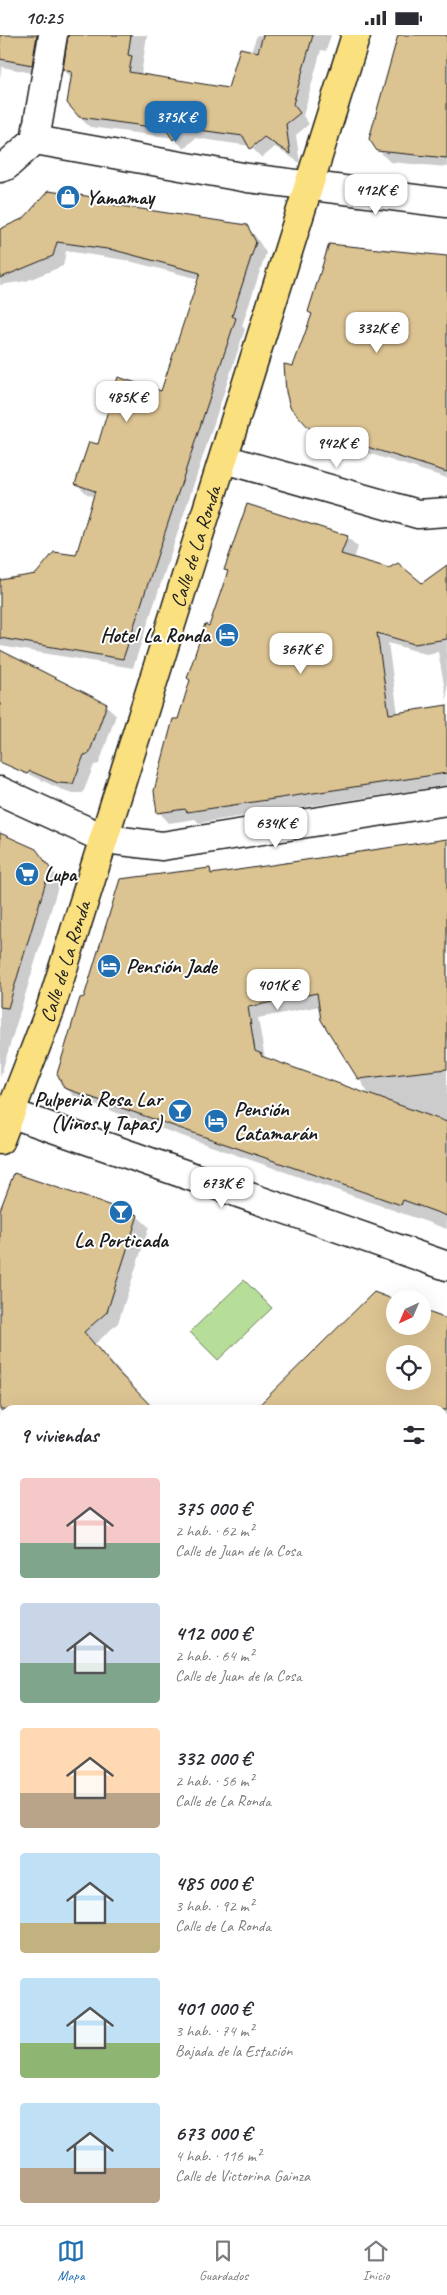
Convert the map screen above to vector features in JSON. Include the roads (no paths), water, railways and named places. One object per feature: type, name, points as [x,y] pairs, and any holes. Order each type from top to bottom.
[{"type":"highway","name":"Calle de La Ronda","points":[[0,1140],[50,1010],[310,187],[356,35]]},
{"type":"street","points":[[0,168],[6,166],[35,141],[53,35]]},
{"type":"street","points":[[35,141],[310,187],[447,203]]},
{"type":"street","points":[[224,459],[418,515],[447,512]]},
{"type":"street","points":[[0,791],[105,839],[162,845],[447,801]]},
{"type":"street","points":[[10,1113],[447,1267]]},
{"type":"place","name":"Yamamay","points":[[68,197]]},
{"type":"place","name":"Hotel La Ronda","points":[[227,635]]},
{"type":"place","name":"Lupa","points":[[27,874]]},
{"type":"place","name":"Pensión Jade","points":[[109,966]]},
{"type":"place","name":"Pulperia Rosa Lar (Vinos y Tapas)","points":[[180,1111]]},
{"type":"place","name":"Pensión Catamarán","points":[[216,1121]]},
{"type":"place","name":"La Porticada","points":[[121,1212]]}]
